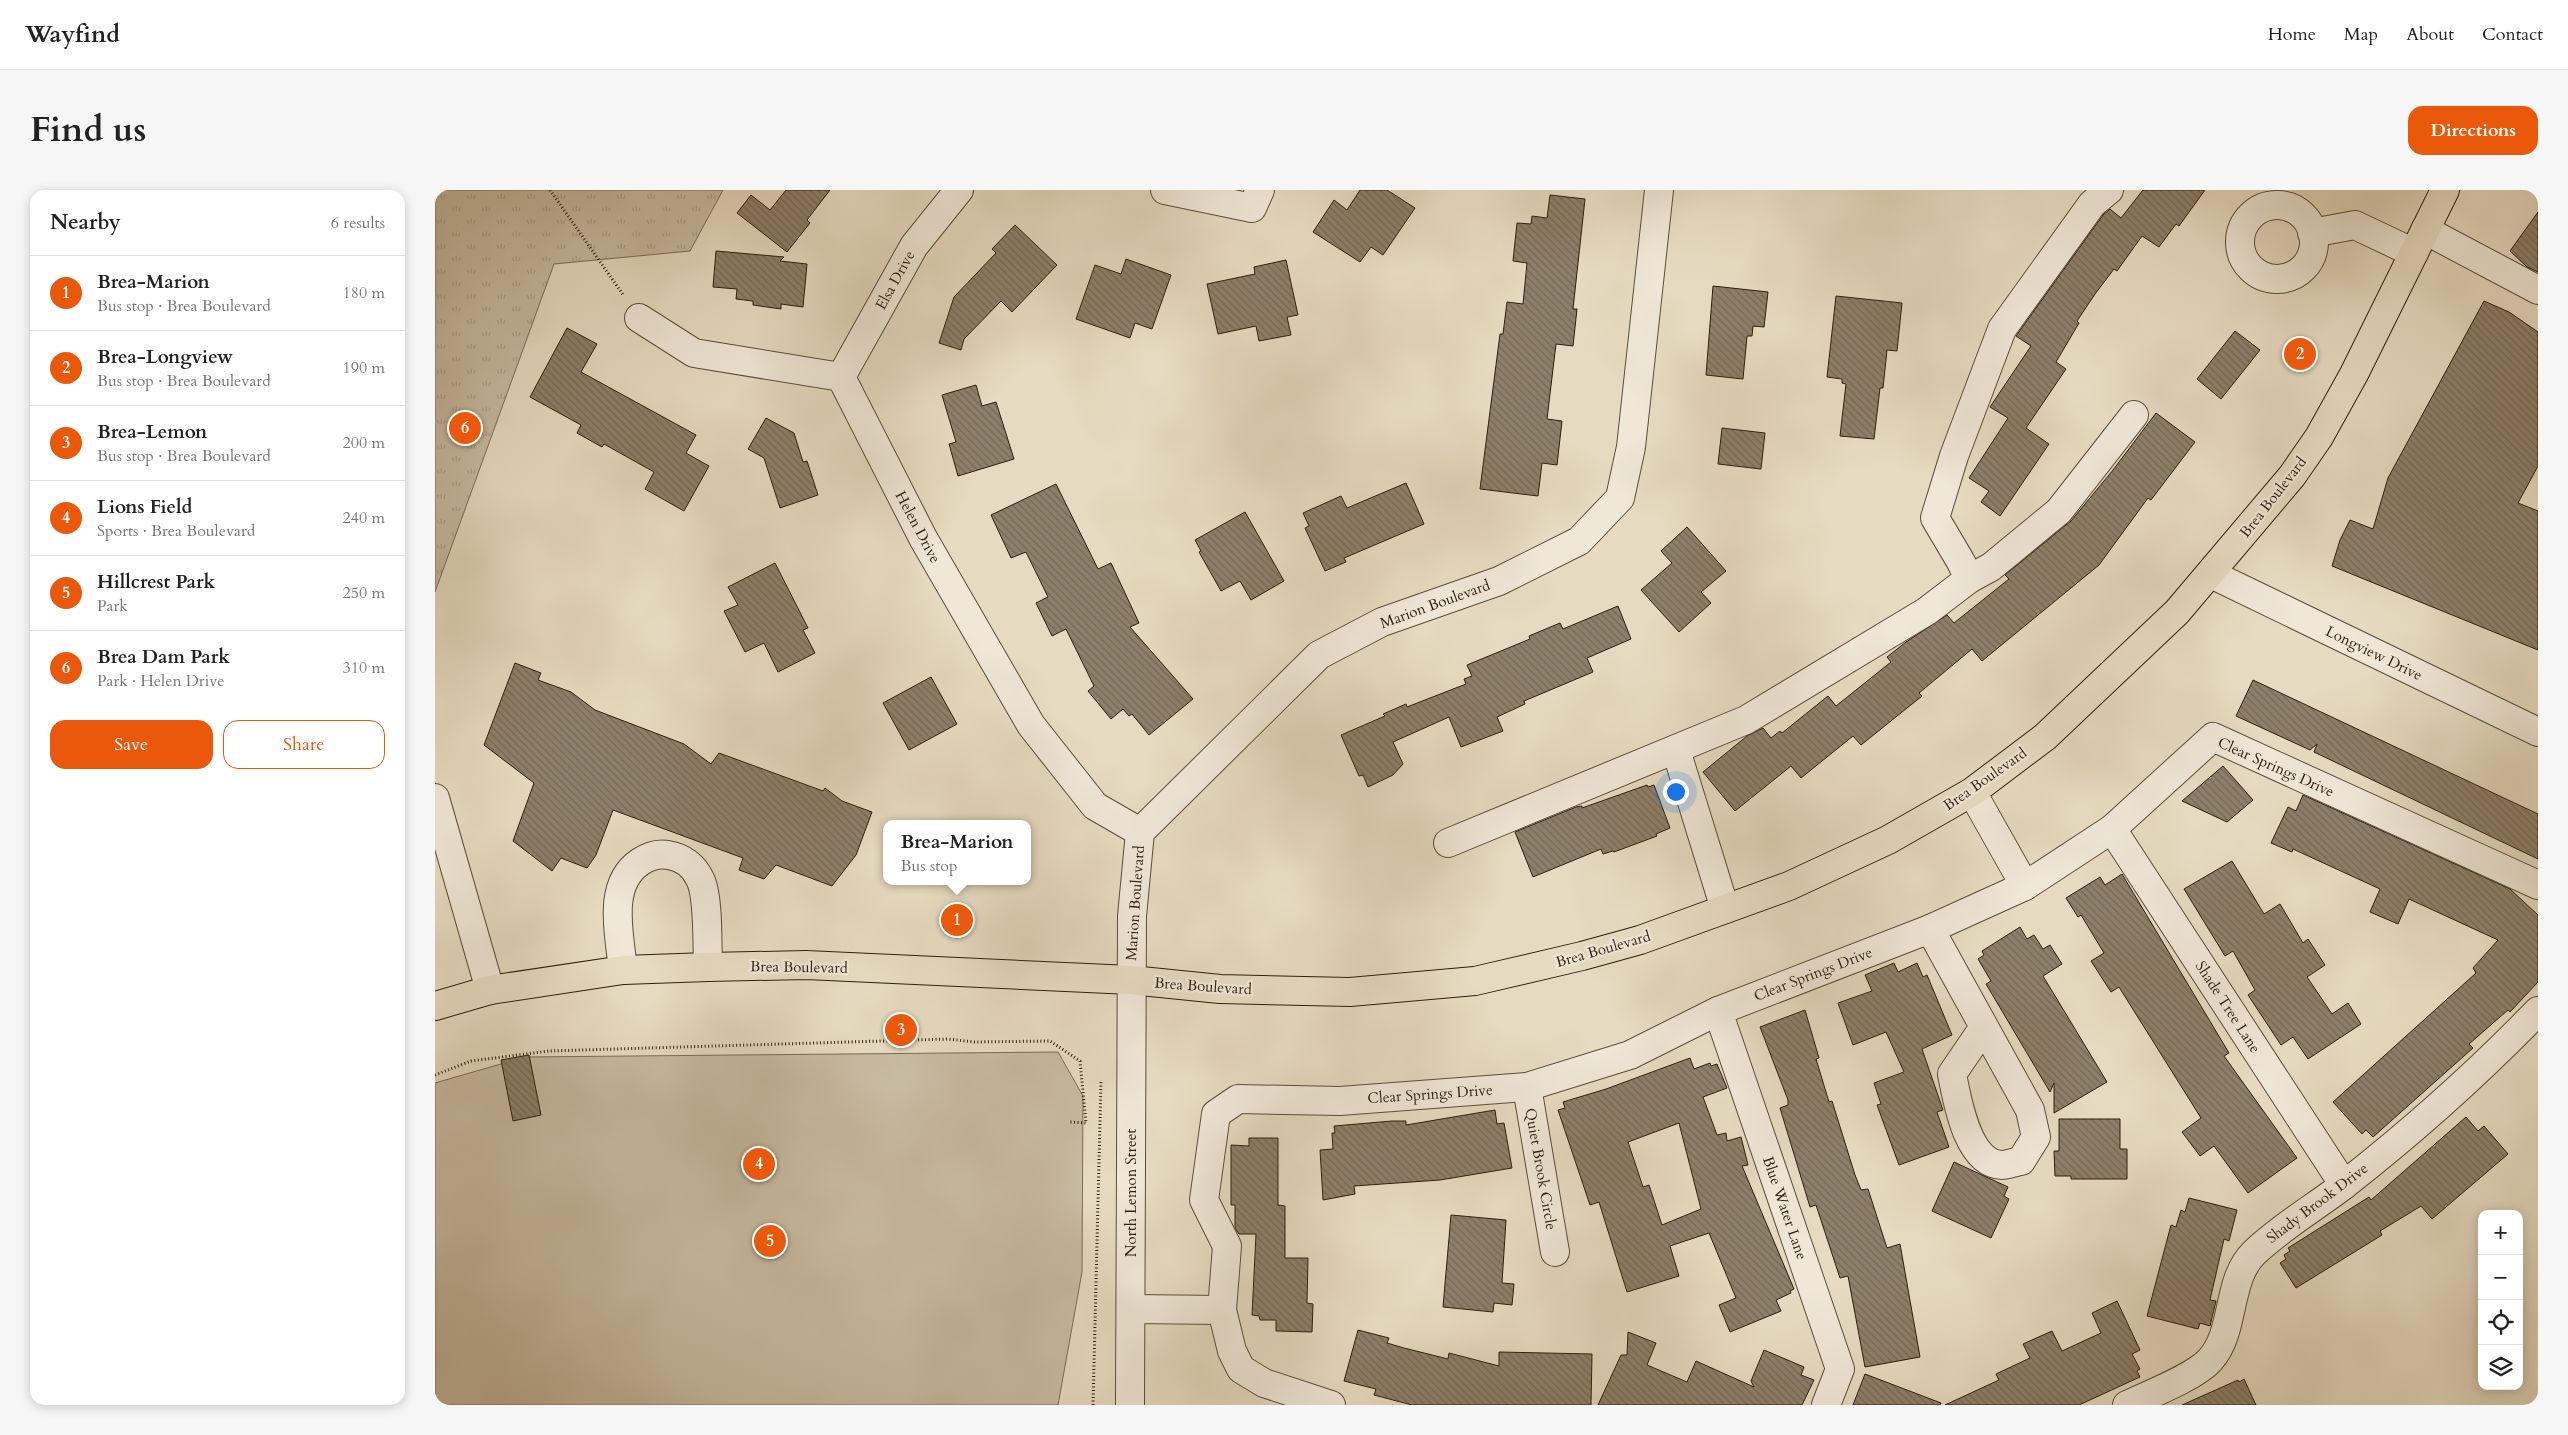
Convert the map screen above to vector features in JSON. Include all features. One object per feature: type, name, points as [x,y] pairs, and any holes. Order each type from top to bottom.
[{"type":"main road","name":"Brea Boulevard","points":[[435,1006],[489,990],[623,970],[708,967],[806,965],[1131,980],[1220,989],[1350,992],[1475,981],[1621,945],[1789,886],[1888,840],[1972,792],[2045,737],[2177,612],[2292,476],[2319,437],[2354,374],[2445,190]]},
{"type":"street","name":"Elsa Drive","points":[[841,377],[914,246],[959,190]]},
{"type":"street","points":[[1165,190],[1252,208],[1260,190]]},
{"type":"street","name":"Marion Boulevard","points":[[1131,980],[1132,916],[1140,832],[1319,655],[1382,622],[1499,581],[1579,540],[1620,498],[1631,446],[1659,190]]},
{"type":"street","points":[[1969,579],[1935,518],[1953,456],[2002,329],[2092,204],[2109,190]]},
{"type":"street","points":[[2312,233],[2355,225],[2420,242],[2538,290]]},
{"type":"street","points":[[639,318],[694,353],[841,377]]},
{"type":"street","name":"Helen Drive","points":[[841,377],[923,538],[1031,725],[1095,806],[1140,832]]},
{"type":"street","points":[[1448,843],[1746,720],[1927,611],[1969,579],[1991,567],[2059,511],[2134,415]]},
{"type":"street","name":"Longview Drive","points":[[2211,574],[2538,732]]},
{"type":"street","name":"Clear Springs Drive","points":[[1222,1310],[1227,1246],[1204,1200],[1216,1114],[1237,1099],[1340,1101],[1527,1087],[1630,1055],[1718,1011],[1930,929],[2025,886],[2112,829],[2213,737],[2538,885]]},
{"type":"street","points":[[1676,750],[1725,909]]},
{"type":"street","points":[[1972,792],[2025,886]]},
{"type":"street","points":[[435,798],[489,990]]},
{"type":"street","name":"Shade Tree Lane","points":[[2112,829],[2344,1185]]},
{"type":"street","points":[[623,970],[618,902],[622,885],[637,864],[657,854],[681,858],[693,867],[701,880],[708,967]]},
{"type":"street","points":[[1930,929],[1984,1027]]},
{"type":"street","name":"North Lemon Street","points":[[1130,1405],[1131,980]]},
{"type":"street","name":"Blue Water Lane","points":[[1718,1011],[1841,1368],[1826,1405]]},
{"type":"street","name":"Shady Brook Drive","points":[[2127,1405],[2189,1374],[2210,1360],[2221,1340],[2238,1282],[2249,1258],[2263,1244],[2344,1185],[2420,1123],[2493,1058],[2538,1011]]},
{"type":"street","name":"Quiet Brook Circle","points":[[1527,1087],[1555,1252]]},
{"type":"street","points":[[1131,1309],[1222,1310],[1232,1351],[1241,1369],[1264,1383],[1331,1405]]},
{"type":"path","points":[[550,190],[639,318]]},
{"type":"path","points":[[435,1075],[471,1061],[549,1051],[948,1039],[975,1042],[1050,1041],[1080,1061],[1086,1123],[1070,1122]]},
{"type":"path","points":[[1093,1405],[1101,1081]]},
{"type":"green space","points":[[435,190],[723,190],[690,251],[554,264],[435,592]]},
{"type":"green space","points":[[1058,1052],[1083,1096],[1082,1272],[1058,1405],[435,1405],[435,1083],[525,1057]]},
{"type":"building","points":[[786,190],[830,190],[807,220],[810,223],[787,252],[737,213],[751,195],[770,210]]},
{"type":"building","points":[[1360,190],[1387,190],[1415,208],[1383,255],[1371,247],[1360,262],[1313,232],[1334,200],[1347,210]]},
{"type":"building","points":[[2143,190],[2205,190],[2179,226],[2176,224],[2159,247],[2142,236],[2117,271],[2114,269],[2077,321],[2079,323],[2056,362],[2066,369],[2026,428],[2049,444],[2000,516],[1981,502],[1989,491],[1969,478],[2008,418],[1990,407],[2031,346],[2016,336],[2103,215],[2110,209],[2121,218]]},
{"type":"building","points":[[1550,195],[1585,199],[1573,309],[1577,309],[1573,346],[1556,344],[1547,419],[1562,421],[1557,465],[1542,463],[1538,496],[1480,489],[1500,334],[1503,334],[1507,302],[1523,304],[1527,263],[1513,261],[1517,223],[1531,224],[1532,216],[1547,218]]},
{"type":"building","points":[[2538,212],[2538,272],[2527,267],[2510,251]]},
{"type":"building","points":[[1015,225],[1057,265],[1012,312],[1001,301],[964,339],[961,350],[939,343],[954,297],[996,253],[992,249]]},
{"type":"building","points":[[716,251],[784,257],[780,261],[807,264],[803,307],[781,304],[781,309],[753,305],[753,301],[736,299],[737,289],[713,287]]},
{"type":"building","points":[[1126,259],[1171,275],[1152,329],[1135,323],[1130,338],[1076,319],[1095,265],[1121,274]]},
{"type":"building","points":[[1286,260],[1298,315],[1287,317],[1291,335],[1259,341],[1256,326],[1218,334],[1207,284],[1255,274],[1254,267]]},
{"type":"building","points":[[1713,286],[1768,292],[1764,327],[1753,326],[1752,336],[1747,336],[1743,379],[1706,375]]},
{"type":"building","points":[[1836,296],[1902,303],[1897,351],[1887,350],[1883,388],[1880,388],[1874,439],[1840,436],[1846,384],[1842,383],[1842,379],[1827,377]]},
{"type":"building","points":[[2484,301],[2509,312],[2538,332],[2538,466],[2518,503],[2538,511],[2538,650],[2332,566],[2340,540],[2350,520],[2373,529],[2388,478]]},
{"type":"building","points":[[567,328],[597,344],[581,372],[696,435],[686,453],[709,466],[684,511],[645,489],[654,472],[604,444],[602,447],[577,433],[581,425],[530,397]]},
{"type":"building","points":[[2235,331],[2260,350],[2221,399],[2197,379]]},
{"type":"building","points":[[976,385],[982,406],[996,402],[1014,459],[958,476],[949,444],[956,442],[942,395]]},
{"type":"building","points":[[2156,413],[2195,442],[2151,500],[2148,498],[2099,565],[1982,661],[1972,649],[1919,693],[1922,696],[1861,745],[1853,736],[1801,778],[1791,766],[1735,811],[1703,772],[1747,736],[1763,728],[1771,738],[1780,731],[1782,733],[1828,696],[1836,706],[1891,662],[1887,657],[1906,642],[1947,615],[1954,623],[2009,579],[2005,575],[2071,521]]},
{"type":"building","points":[[766,418],[794,433],[803,462],[807,461],[818,495],[780,508],[764,458],[748,449]]},
{"type":"building","points":[[1722,428],[1765,433],[1761,469],[1718,464]]},
{"type":"building","points":[[1406,483],[1424,524],[1344,558],[1346,562],[1325,571],[1305,528],[1309,526],[1303,513],[1341,496],[1347,508]]},
{"type":"building","points":[[1056,484],[1098,569],[1111,563],[1139,623],[1130,627],[1193,699],[1149,735],[1132,714],[1129,716],[1123,709],[1111,719],[1088,691],[1094,686],[1066,629],[1052,636],[1036,603],[1048,597],[1026,552],[1011,558],[991,515]]},
{"type":"building","points":[[1245,512],[1284,581],[1251,600],[1240,581],[1221,591],[1199,552],[1201,551],[1195,540]]},
{"type":"building","points":[[1687,527],[1726,571],[1701,592],[1711,603],[1679,632],[1641,590],[1672,563],[1661,551]]},
{"type":"building","points":[[775,563],[808,628],[803,630],[815,653],[778,672],[764,643],[745,652],[724,611],[738,605],[728,587]]},
{"type":"building","points":[[1618,606],[1631,639],[1587,658],[1593,672],[1524,701],[1525,704],[1497,717],[1503,731],[1461,747],[1449,717],[1393,742],[1403,764],[1393,775],[1368,787],[1363,775],[1359,776],[1341,735],[1385,716],[1383,714],[1406,704],[1407,707],[1466,684],[1464,679],[1472,676],[1467,665],[1530,639],[1529,636],[1560,623],[1563,629]]},
{"type":"building","points":[[515,663],[541,673],[538,680],[571,692],[595,710],[684,744],[711,764],[719,753],[823,791],[825,788],[842,801],[872,812],[856,855],[832,886],[776,865],[764,879],[739,870],[743,858],[613,810],[596,855],[587,868],[561,858],[552,871],[513,841],[534,783],[484,745]]},
{"type":"building","points":[[931,677],[957,724],[909,750],[883,703]]},
{"type":"building","points":[[2253,680],[2538,814],[2538,859],[2314,752],[2317,744],[2310,750],[2236,716]]},
{"type":"building","points":[[2223,766],[2253,800],[2227,822],[2182,801]]},
{"type":"building","points":[[1647,785],[1648,787],[1654,785],[1670,828],[1656,834],[1657,836],[1614,852],[1603,854],[1601,849],[1533,877],[1515,832],[1576,807],[1582,806],[1582,808]]},
{"type":"building","points":[[2303,795],[2510,889],[2538,915],[2538,982],[2510,1012],[2508,1010],[2469,1044],[2473,1048],[2373,1137],[2366,1130],[2362,1134],[2333,1102],[2476,973],[2473,968],[2498,940],[2409,899],[2398,924],[2370,912],[2380,889],[2293,849],[2292,852],[2271,843],[2288,807],[2296,811]]},
{"type":"building","points":[[2232,861],[2264,914],[2280,904],[2303,943],[2308,939],[2325,965],[2307,977],[2332,1014],[2348,1003],[2361,1024],[2308,1059],[2293,1037],[2281,1045],[2248,995],[2255,990],[2233,951],[2225,956],[2184,889]]},
{"type":"building","points":[[2122,874],[2229,1053],[2224,1056],[2297,1158],[2248,1193],[2214,1146],[2200,1156],[2182,1132],[2201,1118],[2119,987],[2111,992],[2091,961],[2104,953],[2081,915],[2078,917],[2066,898],[2100,877],[2105,885]]},
{"type":"building","points":[[2020,927],[2027,939],[2034,935],[2043,949],[2050,945],[2062,964],[2043,976],[2107,1082],[2054,1113],[2054,1083],[2050,1092],[1986,984],[1991,981],[1978,959],[1984,955],[1982,951]]},
{"type":"building","points":[[1894,963],[1898,972],[1917,963],[1923,977],[1927,975],[1952,1035],[1922,1049],[1943,1110],[1937,1112],[1949,1147],[1899,1165],[1877,1105],[1881,1104],[1874,1083],[1904,1072],[1886,1032],[1853,1045],[1838,1003],[1872,991],[1865,975]]},
{"type":"building","points":[[1805,1010],[1819,1058],[1816,1059],[1829,1102],[1832,1101],[1861,1190],[1868,1189],[1887,1248],[1900,1244],[1920,1357],[1865,1367],[1848,1276],[1840,1278],[1816,1205],[1810,1207],[1780,1108],[1788,1105],[1788,1100],[1760,1027]]},
{"type":"building","points":[[529,1055],[541,1115],[513,1121],[501,1060]]},
{"type":"building","points":[[1690,1058],[1694,1069],[1710,1063],[1711,1066],[1717,1064],[1727,1088],[1703,1097],[1717,1135],[1726,1133],[1727,1141],[1741,1137],[1748,1165],[1742,1166],[1794,1289],[1790,1291],[1791,1293],[1776,1300],[1781,1311],[1730,1332],[1719,1305],[1736,1298],[1709,1233],[1670,1246],[1679,1276],[1627,1292],[1599,1202],[1590,1205],[1558,1110],[1565,1108],[1563,1102],[1606,1089]],"holes":[[[1679,1123],[1701,1209],[1662,1225],[1649,1185],[1643,1187],[1628,1142]]]},
{"type":"building","points":[[1495,1110],[1497,1124],[1504,1123],[1512,1168],[1440,1180],[1354,1186],[1355,1194],[1323,1200],[1320,1150],[1333,1149],[1332,1133],[1335,1133],[1334,1126],[1392,1121],[1406,1121],[1406,1125]]},
{"type":"building","points":[[2466,1117],[2478,1131],[2484,1126],[2508,1154],[2432,1219],[2421,1206],[2380,1231],[2382,1235],[2296,1288],[2280,1263],[2286,1259],[2284,1255],[2290,1251],[2288,1248],[2369,1197],[2371,1200]]},
{"type":"building","points":[[2059,1119],[2120,1119],[2120,1149],[2127,1149],[2127,1179],[2071,1179],[2071,1176],[2055,1176],[2054,1151],[2059,1151]]},
{"type":"building","points":[[1249,1138],[1278,1138],[1278,1205],[1285,1206],[1285,1258],[1308,1258],[1307,1303],[1313,1304],[1312,1332],[1276,1331],[1276,1320],[1260,1320],[1259,1316],[1252,1315],[1256,1234],[1239,1234],[1235,1228],[1235,1205],[1231,1205],[1231,1145],[1249,1146]]},
{"type":"building","points":[[1954,1162],[2008,1187],[2004,1196],[2009,1199],[1991,1238],[1932,1211]]},
{"type":"building","points":[[2189,1198],[2237,1210],[2229,1241],[2224,1239],[2210,1300],[2216,1301],[2210,1326],[2200,1323],[2198,1329],[2147,1316],[2171,1225],[2176,1227],[2181,1210],[2185,1212]]},
{"type":"building","points":[[1451,1215],[1506,1220],[1502,1283],[1514,1284],[1512,1305],[1494,1303],[1493,1312],[1443,1307]]},
{"type":"building","points":[[2117,1301],[2140,1350],[2132,1354],[2140,1369],[2137,1371],[2140,1377],[2079,1405],[1945,1405],[1999,1380],[1996,1374],[2030,1358],[2023,1344],[2052,1331],[2062,1351],[2101,1333],[2092,1313]]},
{"type":"building","points":[[1358,1330],[1389,1338],[1387,1343],[1404,1348],[1448,1359],[1449,1353],[1499,1366],[1499,1352],[1592,1354],[1591,1405],[1412,1405],[1374,1395],[1376,1389],[1344,1381]]},
{"type":"building","points":[[1628,1332],[1656,1343],[1647,1365],[1687,1382],[1696,1361],[1754,1387],[1751,1381],[1764,1350],[1804,1367],[1801,1375],[1814,1380],[1802,1405],[1598,1405],[1621,1355],[1627,1355]]},
{"type":"building","points":[[1865,1374],[1941,1403],[1940,1405],[1853,1405]]},
{"type":"building","points":[[2244,1379],[2256,1405],[2182,1405],[2238,1380],[2239,1382]]},
{"type":"place","name":"Brea-Longview","points":[[2300,354]]},
{"type":"place","name":"Brea Dam Park","points":[[465,428]]},
{"type":"place","name":"Brea-Marion","points":[[957,920]]},
{"type":"place","name":"Brea-Lemon","points":[[901,1030]]},
{"type":"place","name":"Lions Field","points":[[759,1164]]},
{"type":"place","name":"Hillcrest Park","points":[[770,1241]]}]
